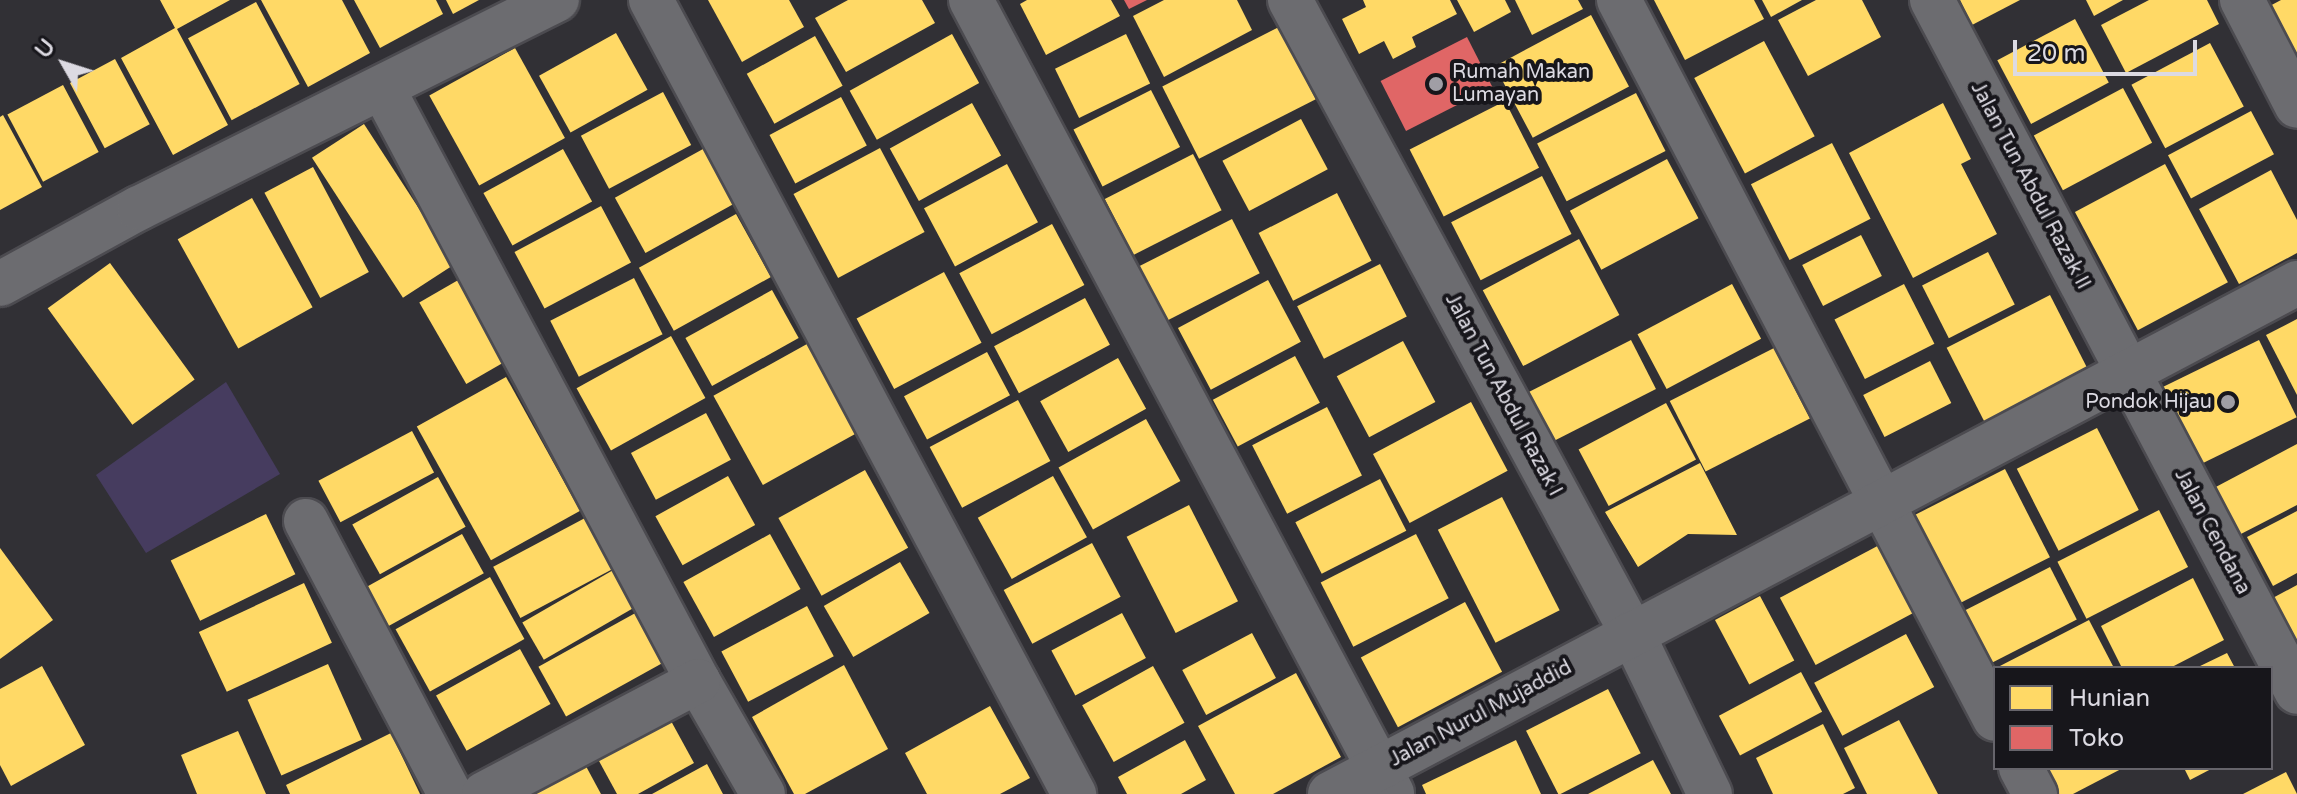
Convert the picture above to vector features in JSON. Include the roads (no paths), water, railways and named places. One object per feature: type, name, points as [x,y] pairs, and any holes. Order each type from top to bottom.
[{"type":"street","points":[[0,284],[139,208],[557,0]]},
{"type":"street","points":[[651,0],[1074,794]]},
{"type":"street","points":[[971,0],[1386,781]]},
{"type":"street","name":"Jalan Tun Abdul Razak I","points":[[1290,0],[1632,633],[1710,794]]},
{"type":"street","points":[[1619,0],[1993,715]]},
{"type":"street","name":"Jalan Tun Abdul Razak II","points":[[1932,0],[2128,372]]},
{"type":"street","points":[[2242,0],[2297,106]]},
{"type":"street","points":[[383,89],[698,681],[763,794]]},
{"type":"street","name":"Jalan Nurul Mujaddid","points":[[1330,794],[1386,781],[1632,633],[2297,283]]},
{"type":"street","name":"Jalan Cendana","points":[[2128,372],[2297,692]]},
{"type":"street","points":[[306,521],[450,794]]},
{"type":"street","points":[[484,794],[698,681]]},
{"type":"street","points":[[2022,770],[2035,794]]},
{"type":"place","name":"Rumah Makan Lumayan","points":[[1436,84]]},
{"type":"place","name":"Pondok Hijau","points":[[2228,402]]}]
